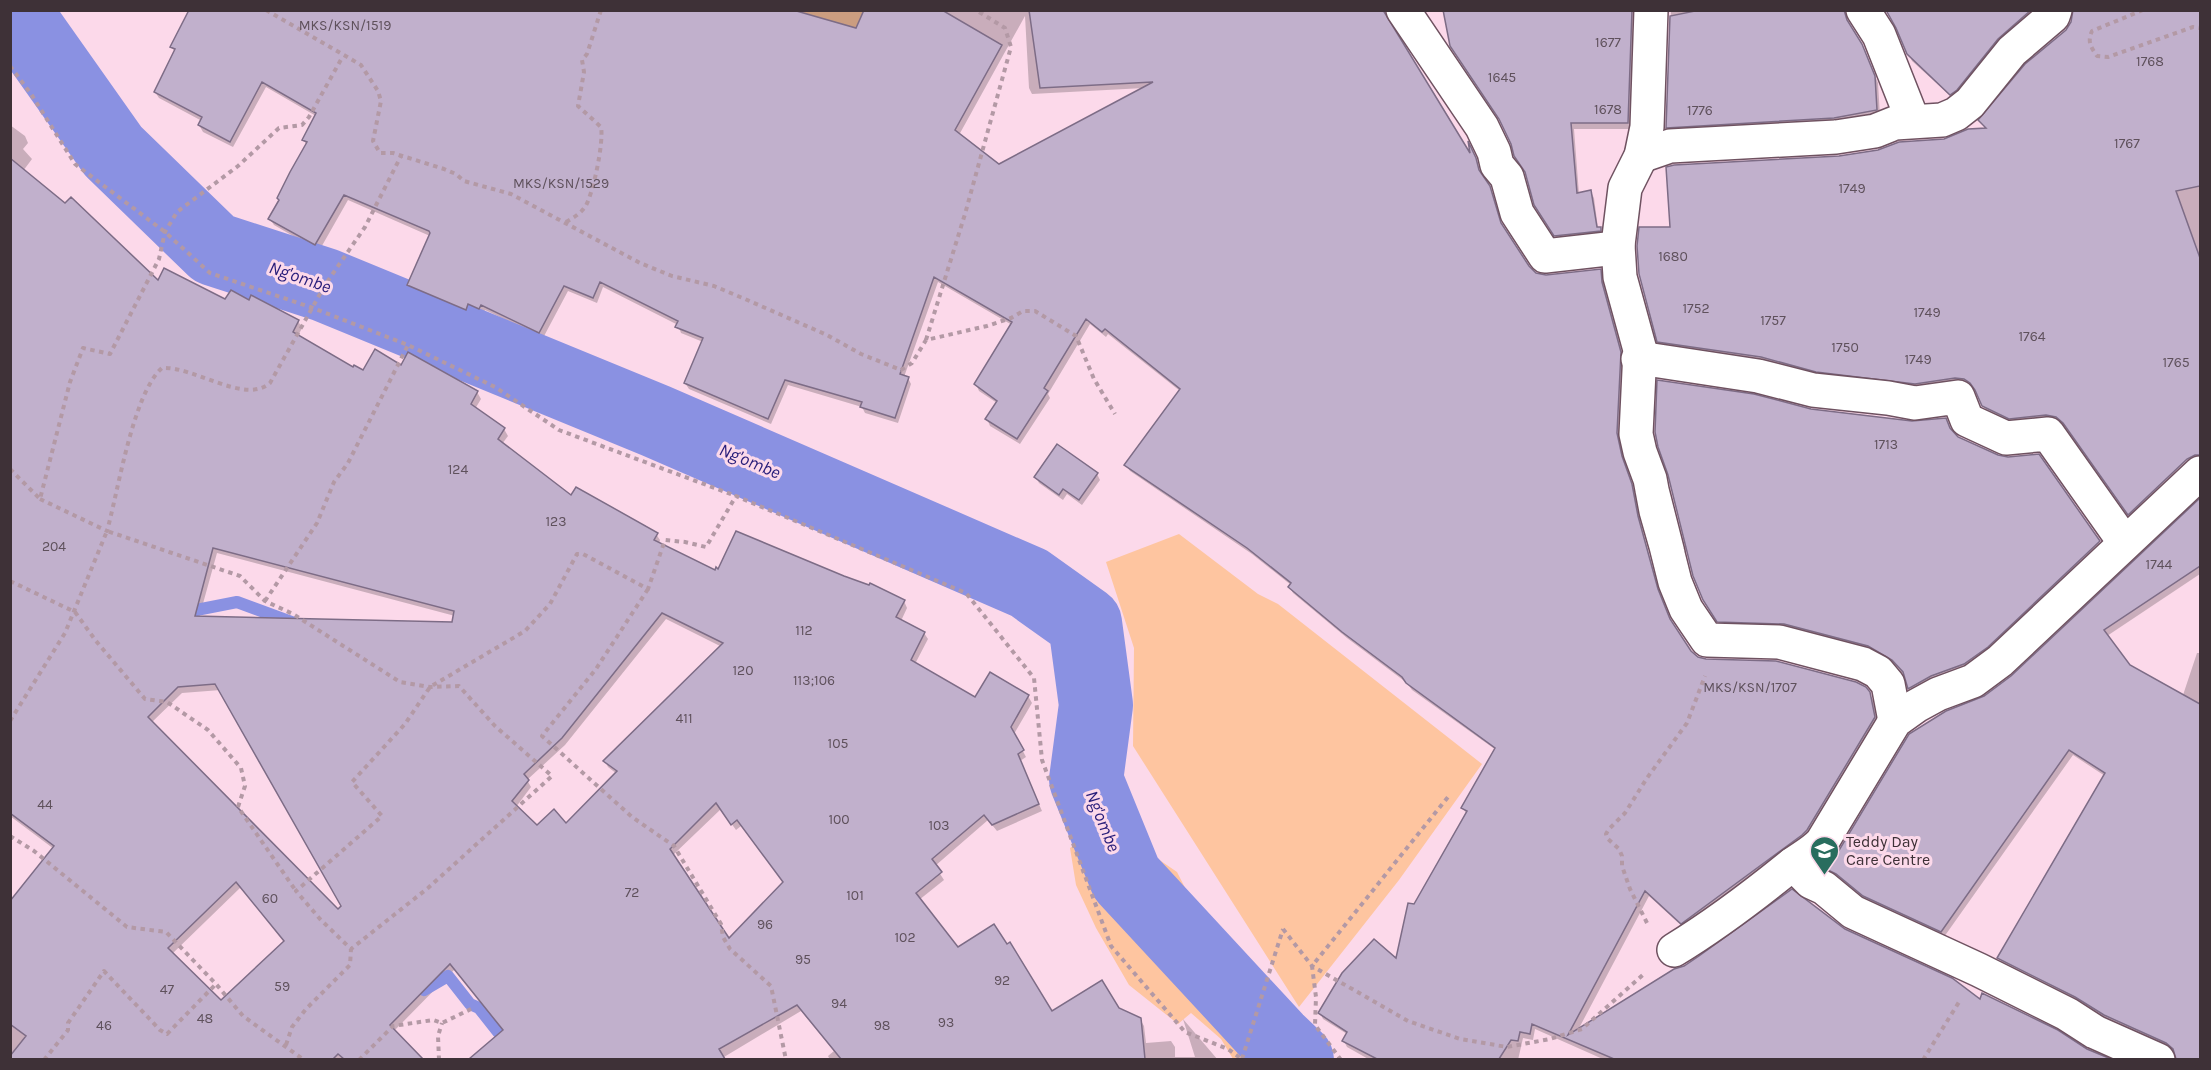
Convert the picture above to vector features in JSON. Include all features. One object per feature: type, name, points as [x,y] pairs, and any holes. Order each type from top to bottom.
[{"type":"street","points":[[1402,10],[1482,127],[1494,152],[1497,165],[1507,177],[1517,213],[1545,256],[1606,249],[1618,245]]},
{"type":"street","points":[[1651,10],[1647,127],[1641,156],[1625,188],[1618,245],[1620,277],[1640,350],[1636,434],[1650,479],[1675,582],[1686,609],[1707,640],[1779,642],[1863,664],[1878,672],[1888,684],[1895,721]]},
{"type":"street","points":[[1863,10],[1879,35],[1913,121]]},
{"type":"street","points":[[1641,156],[1670,146],[1857,135],[1895,123],[1942,120],[1956,114],[1970,103],[2012,51],[2053,16],[2055,10]]},
{"type":"street","points":[[1638,359],[1646,358],[1758,376],[1813,390],[1888,398],[1915,404],[1958,397],[1967,420],[2006,438],[2048,434],[2125,543]]},
{"type":"street","points":[[1674,950],[1720,921],[1793,864],[1811,855],[1822,842],[1895,721],[1931,698],[1973,681],[2000,661],[2200,473]]},
{"type":"street","points":[[1793,864],[1811,882],[1824,888],[1853,912],[1979,970],[2067,1014],[2095,1032],[2158,1059]]},
{"type":"path","points":[[266,10],[361,65],[378,91],[381,101],[373,141],[380,153],[393,153],[444,169],[456,174],[464,181],[511,194],[640,263],[672,276],[714,286],[901,370],[912,363],[926,340],[965,214],[1011,47],[1005,28],[976,10]]},
{"type":"path","points":[[566,222],[586,206],[601,145],[601,128],[578,106],[584,72],[582,60],[587,54],[601,10]]},
{"type":"path","points":[[2143,10],[2092,31],[2089,38],[2090,46],[2097,56],[2103,58],[2193,27],[2200,28]]},
{"type":"path","points":[[40,499],[62,411],[83,348],[110,354],[159,259],[165,232],[177,212],[238,166],[279,128],[302,125],[309,117],[343,56]]},
{"type":"path","points":[[10,66],[31,94],[75,164],[165,232],[210,273],[313,308],[408,345],[495,387],[559,430],[736,496],[966,593],[1034,678],[1042,760],[1111,946],[1185,1032],[1228,1048],[1242,1059],[1283,929],[1312,966],[1408,1021],[1460,1039],[1507,1047],[1550,1039],[1582,1029],[1628,990],[1639,977],[1657,966],[1674,950],[1660,943],[1647,923],[1627,881],[1619,849],[1607,838],[1606,834],[1625,813],[1687,723],[1707,668],[1707,640]]},
{"type":"path","points":[[10,721],[65,633],[75,612],[107,531],[116,487],[136,418],[155,375],[162,368],[166,368],[203,376],[234,388],[255,391],[270,384],[325,285],[365,227],[401,156]]},
{"type":"path","points":[[926,340],[987,326],[1011,318],[1023,311],[1035,311],[1076,336],[1094,379],[1115,414]]},
{"type":"path","points":[[265,600],[317,523],[334,482],[348,463],[408,345]]},
{"type":"path","points":[[10,469],[40,499],[107,531],[240,576],[265,600],[293,614],[400,681],[430,687],[459,686],[495,726],[552,776],[428,888],[351,950],[350,964],[306,1009],[292,1027],[286,1046]]},
{"type":"path","points":[[736,496],[705,547],[665,540],[648,589],[597,669],[542,736],[632,817],[674,846],[721,924],[723,937],[730,949],[771,986],[786,1059]]},
{"type":"path","points":[[296,891],[382,816],[352,782],[405,724],[430,687],[525,630],[550,604],[577,554],[648,589]]},
{"type":"path","points":[[10,580],[75,612],[96,641],[146,699],[166,702],[208,730],[241,768],[245,786],[238,807],[296,891],[320,920],[351,950]]},
{"type":"path","points":[[1341,1059],[1315,1025],[1316,997],[1312,966],[1448,797]]},
{"type":"path","points":[[10,836],[34,851],[127,927],[166,932],[243,1016],[304,1059]]},
{"type":"path","points":[[1923,1059],[1979,970]]},
{"type":"path","points":[[44,1059],[68,1030],[68,1023],[104,971],[160,1030],[167,1034],[216,984]]},
{"type":"path","points":[[359,1059],[393,1026],[433,1020],[442,1023],[471,1009]]},
{"type":"path","points":[[439,1059],[438,1036],[442,1023]]},
{"type":"shaded area","points":[[735,11],[869,11],[858,33]]},
{"type":"shaded area","points":[[1179,534],[1258,594],[1278,604],[1482,764],[1399,880],[1299,1007],[1133,746],[1134,648],[1106,562]]},
{"type":"shaded area","points":[[1107,824],[1177,872],[1203,923],[1186,933],[1236,974],[1286,1029],[1265,1059],[1233,1059],[1221,1039],[1191,1013],[1178,1024],[1129,985],[1096,928],[1076,885],[1070,848]]},
{"type":"building","points":[[189,10],[793,10],[856,28],[864,10],[942,10],[1002,45],[955,130],[999,164],[1153,82],[1040,88],[1029,10],[1383,10],[1470,153],[1468,141],[1479,170],[1490,186],[1501,223],[1529,266],[1536,273],[1546,275],[1601,269],[1602,282],[1621,352],[1617,433],[1622,456],[1632,484],[1638,516],[1658,589],[1670,619],[1691,651],[1698,657],[1706,659],[1776,661],[1856,682],[1870,692],[1875,717],[1802,835],[1681,924],[1645,891],[1568,1035],[1674,969],[1684,966],[1792,889],[1845,929],[1952,978],[1980,999],[1982,993],[2058,1030],[2087,1049],[2111,1059],[1614,1059],[1532,1024],[1530,1034],[1520,1032],[1518,1041],[1511,1040],[1499,1059],[1377,1059],[1342,1041],[1347,1032],[1318,1013],[1342,973],[1374,939],[1396,958],[1408,903],[1414,904],[1467,811],[1461,808],[1495,748],[1406,683],[1402,677],[1342,632],[1288,587],[1291,583],[1247,548],[1124,465],[1180,389],[1105,329],[1102,332],[1086,319],[1044,388],[1048,391],[1017,439],[985,419],[997,401],[974,384],[1012,322],[934,277],[900,374],[909,377],[895,418],[860,407],[862,402],[785,380],[768,419],[684,383],[703,338],[675,327],[678,321],[600,282],[593,298],[564,286],[539,333],[481,305],[479,309],[468,304],[466,310],[407,285],[429,231],[344,195],[315,245],[268,219],[307,142],[302,140],[316,113],[262,82],[230,142],[198,125],[202,117],[154,92],[175,49],[170,47]]},
{"type":"building","points":[[1443,10],[1632,10],[1628,123],[1571,123],[1577,193],[1591,190],[1597,227],[1601,227],[1601,231],[1554,236],[1534,205],[1525,172],[1514,156],[1499,119],[1450,46]]},
{"type":"building","points":[[1700,10],[1844,10],[1847,20],[1862,44],[1875,76],[1877,110],[1834,118],[1666,128],[1670,16]]},
{"type":"building","points":[[1886,10],[2031,10],[1998,39],[1957,90],[1950,95],[1907,54]]},
{"type":"building","points":[[2073,10],[2200,10],[2200,186],[2176,191],[2200,258],[2200,455],[2187,459],[2128,515],[2063,423],[2056,417],[2046,415],[2009,419],[1982,406],[1975,390],[1964,379],[1955,378],[1915,384],[1816,372],[1761,357],[1657,342],[1639,274],[1637,246],[1639,227],[1670,227],[1666,167],[1839,156],[1878,150],[1899,142],[1944,139],[1968,129],[1986,128],[1978,120],[2025,64],[2066,30],[2071,22]]},
{"type":"building","points":[[10,158],[65,203],[71,197],[158,280],[164,268],[225,299],[231,290],[249,300],[251,295],[299,320],[293,332],[353,367],[354,365],[363,370],[375,349],[401,365],[408,352],[478,391],[471,404],[505,428],[498,439],[571,495],[576,487],[658,533],[654,540],[715,570],[716,567],[718,569],[736,531],[844,576],[869,585],[870,583],[905,600],[896,617],[925,632],[911,660],[975,697],[990,672],[1029,695],[1011,727],[1024,750],[1018,754],[1039,804],[992,825],[984,815],[932,859],[942,872],[916,893],[958,947],[994,924],[1007,944],[1010,942],[1052,1011],[1102,980],[1119,1008],[1141,1018],[1145,1059],[841,1059],[797,1005],[719,1049],[725,1059],[469,1059],[503,1030],[450,964],[390,1025],[423,1059],[344,1059],[338,1054],[333,1059],[10,1059],[26,1036],[10,1024],[10,901],[54,846],[10,813]],"holes":[[[213,548],[454,611],[452,622],[195,616]],[[662,613],[723,643],[603,761],[617,771],[566,823],[554,809],[537,825],[512,801],[529,780],[524,774],[562,738]],[[215,684],[341,906],[338,909],[148,717],[178,687]],[[716,803],[731,825],[737,820],[783,882],[729,938],[670,849]],[[236,882],[284,941],[221,1000],[168,948]]]},
{"type":"building","points":[[1657,380],[1754,394],[1811,409],[1912,421],[1946,418],[1950,428],[1958,437],[1998,455],[2008,457],[2039,454],[2100,541],[1988,647],[1964,664],[1931,676],[1908,689],[1903,672],[1892,660],[1868,646],[1784,624],[1717,622],[1703,600],[1693,576],[1668,475],[1658,447],[1655,432]]},
{"type":"building","points":[[1057,444],[1098,473],[1079,500],[1063,489],[1059,495],[1034,477]]},
{"type":"building","points":[[2200,498],[2200,566],[2104,630],[2130,665],[2200,704],[2200,1059],[2176,1059],[2173,1049],[2166,1043],[2104,1015],[2075,997],[1997,958],[2105,773],[2069,750],[1941,932],[1863,896],[1836,874],[1822,867],[1838,852],[1909,734],[1946,711],[1984,696],[2011,676]]},
{"type":"waterway","name":"Ng'ombe","points":[[19,10],[24,25],[113,151],[214,249],[325,285],[656,421],[1029,583],[1085,623],[1096,705],[1086,780],[1126,878],[1297,1060]]},
{"type":"waterway","points":[[181,613],[237,602],[294,623]]},
{"type":"waterway","points":[[415,979],[424,990],[448,976],[470,1004],[479,1008],[498,1032],[516,1047],[522,1060]]},
{"type":"place","name":"Teddy Day Care Centre","points":[[1825,876]]}]
